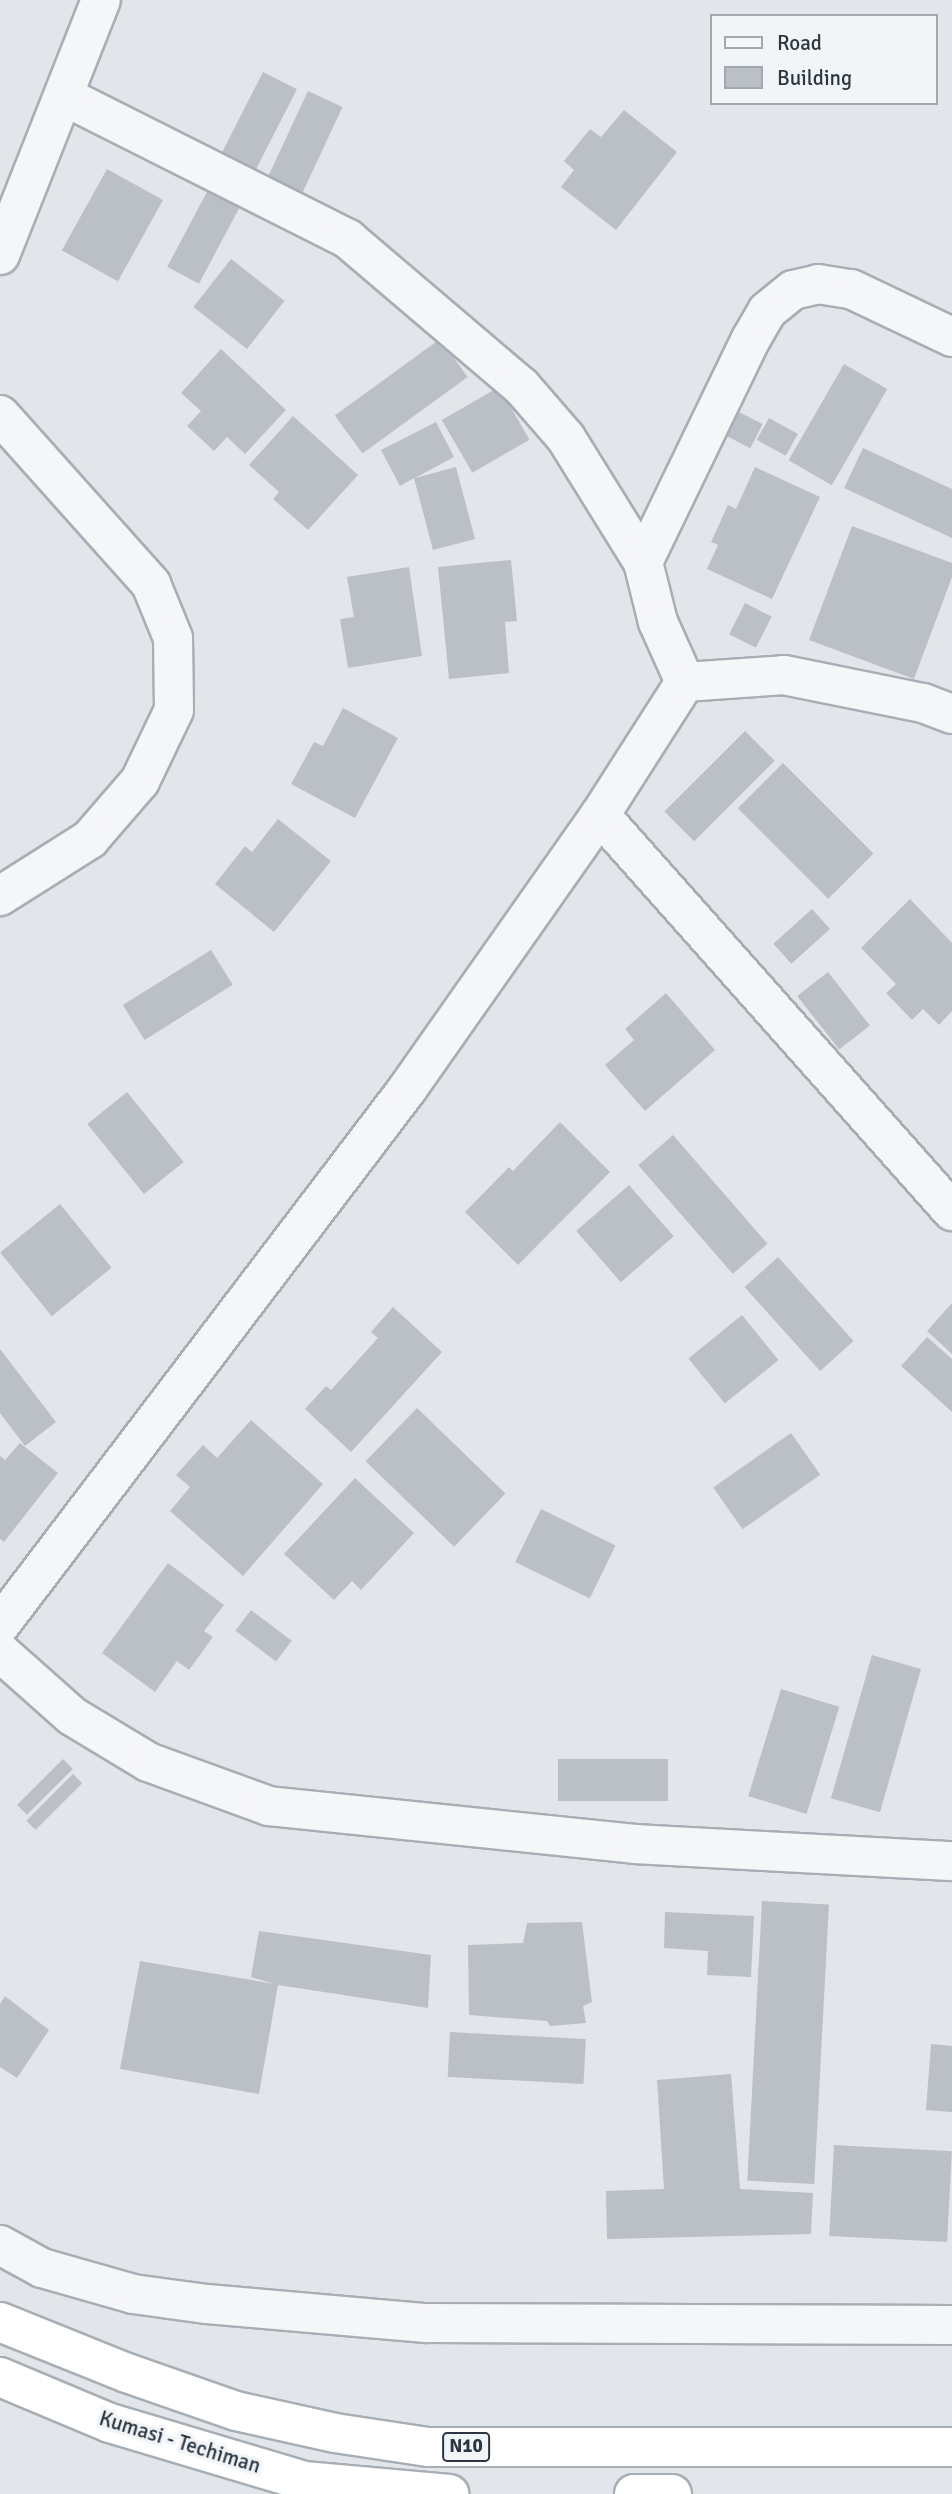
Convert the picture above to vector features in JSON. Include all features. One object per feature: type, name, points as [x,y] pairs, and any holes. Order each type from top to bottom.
[{"type":"highway","name":"N10","points":[[0,2322],[127,2373],[236,2412],[335,2433],[428,2447],[952,2447]]},
{"type":"highway","name":"Kumasi - Techiman","points":[[0,2377],[110,2423],[304,2481],[449,2494]]},
{"type":"highway","points":[[634,2494],[672,2494]]},
{"type":"street","points":[[0,255],[101,0]]},
{"type":"street","points":[[64,96],[348,239],[521,386],[566,438],[643,562],[658,622],[685,682]]},
{"type":"street","points":[[643,562],[751,339],[768,311],[793,290],[818,284],[851,289],[952,337]]},
{"type":"street","points":[[0,415],[151,584],[173,638],[174,710],[140,781],[90,839],[0,896]]},
{"type":"street","points":[[685,682],[784,676],[923,703],[952,714]]},
{"type":"street","points":[[0,1625],[408,1088],[600,815],[685,682]]},
{"type":"street","points":[[600,815],[952,1211]]},
{"type":"street","points":[[0,1652],[72,1716],[148,1762],[270,1806],[635,1844],[952,1861]]},
{"type":"street","points":[[0,2245],[42,2268],[133,2294],[207,2304],[399,2320],[952,2325]]},
{"type":"building","points":[[263,72],[297,89],[252,177],[218,160]]},
{"type":"building","points":[[308,91],[342,107],[301,197],[266,181]]},
{"type":"building","points":[[624,110],[677,152],[616,230],[561,187],[574,170],[564,161],[590,129],[601,137]]},
{"type":"building","points":[[107,169],[163,200],[118,281],[62,250]]},
{"type":"building","points":[[208,190],[240,207],[199,284],[167,267]]},
{"type":"building","points":[[231,259],[285,301],[247,349],[193,307]]},
{"type":"building","points":[[440,339],[468,377],[362,453],[335,415]]},
{"type":"building","points":[[221,349],[286,410],[245,454],[227,437],[214,451],[187,426],[201,411],[181,393]]},
{"type":"building","points":[[844,364],[887,389],[832,485],[788,460]]},
{"type":"building","points":[[499,387],[530,440],[472,473],[442,420]]},
{"type":"building","points":[[735,410],[763,424],[750,448],[723,434]]},
{"type":"building","points":[[293,416],[358,475],[308,530],[273,499],[279,492],[249,465]]},
{"type":"building","points":[[769,418],[798,434],[786,456],[757,440]]},
{"type":"building","points":[[436,422],[454,457],[415,478],[456,467],[475,539],[433,550],[414,478],[400,486],[381,450]]},
{"type":"building","points":[[863,448],[952,489],[952,538],[844,488]]},
{"type":"building","points":[[755,467],[820,497],[772,599],[707,569],[718,545],[711,542],[728,505],[736,509]]},
{"type":"building","points":[[852,526],[952,563],[952,577],[914,679],[809,640]]},
{"type":"building","points":[[511,560],[517,621],[505,622],[509,673],[449,679],[438,567]]},
{"type":"building","points":[[409,567],[422,656],[348,668],[340,619],[354,617],[347,577]]},
{"type":"building","points":[[745,603],[772,617],[756,648],[729,634]]},
{"type":"building","points":[[343,708],[398,738],[355,818],[291,784],[314,742],[323,746]]},
{"type":"building","points":[[745,731],[775,761],[694,841],[664,812]]},
{"type":"building","points":[[783,763],[874,854],[828,899],[738,808]]},
{"type":"building","points":[[278,819],[331,861],[274,932],[215,884],[245,846],[252,852]]},
{"type":"building","points":[[910,899],[952,943],[952,1011],[939,1025],[923,1009],[912,1020],[886,993],[896,984],[861,948]]},
{"type":"building","points":[[812,909],[830,929],[791,964],[773,944]]},
{"type":"building","points":[[211,950],[233,985],[145,1040],[123,1005]]},
{"type":"building","points":[[828,972],[870,1026],[839,1050],[797,996]]},
{"type":"building","points":[[666,993],[715,1050],[645,1111],[605,1065],[634,1040],[625,1029]]},
{"type":"building","points":[[127,1092],[184,1162],[144,1194],[87,1124]]},
{"type":"building","points":[[560,1122],[610,1172],[518,1265],[465,1212],[509,1167],[513,1171]]},
{"type":"building","points":[[673,1135],[767,1244],[733,1274],[638,1165]]},
{"type":"building","points":[[629,1185],[674,1236],[621,1282],[576,1231]]},
{"type":"building","points":[[60,1204],[112,1268],[52,1316],[0,1252]]},
{"type":"building","points":[[778,1257],[854,1341],[820,1371],[745,1287]]},
{"type":"building","points":[[952,1303],[952,1354],[927,1331]]},
{"type":"building","points":[[393,1307],[442,1352],[351,1452],[305,1409],[326,1386],[331,1390],[378,1338],[371,1332]]},
{"type":"building","points":[[742,1315],[779,1360],[725,1403],[688,1358]]},
{"type":"building","points":[[927,1337],[952,1359],[952,1412],[901,1366]]},
{"type":"building","points":[[0,1349],[56,1422],[25,1446],[0,1413]]},
{"type":"building","points":[[417,1408],[505,1493],[454,1547],[366,1461]]},
{"type":"building","points":[[251,1420],[323,1484],[243,1576],[170,1511],[190,1487],[176,1475],[203,1445],[217,1458]]},
{"type":"building","points":[[791,1433],[820,1475],[742,1529],[713,1487]]},
{"type":"building","points":[[20,1443],[58,1473],[4,1542],[0,1539],[0,1456],[5,1460]]},
{"type":"building","points":[[355,1478],[414,1533],[361,1590],[352,1581],[334,1600],[284,1554]]},
{"type":"building","points":[[541,1509],[616,1545],[590,1598],[515,1562]]},
{"type":"building","points":[[168,1563],[224,1605],[204,1631],[213,1637],[189,1670],[177,1661],[155,1692],[102,1653]]},
{"type":"building","points":[[251,1610],[292,1641],[276,1661],[235,1631]]},
{"type":"building","points":[[872,1655],[921,1669],[880,1812],[831,1798]]},
{"type":"building","points":[[781,1689],[839,1707],[807,1814],[748,1796]]},
{"type":"building","points":[[63,1759],[73,1769],[27,1815],[17,1805]]},
{"type":"building","points":[[558,1759],[668,1759],[668,1801],[558,1801]]},
{"type":"building","points":[[73,1774],[82,1783],[36,1830],[26,1821]]},
{"type":"building","points":[[762,1901],[829,1905],[814,2184],[747,2181]]},
{"type":"building","points":[[665,1912],[754,1916],[751,1977],[707,1975],[708,1951],[664,1948]]},
{"type":"building","points":[[582,1922],[592,2002],[583,2006],[586,2023],[550,2026],[547,2021],[469,2015],[468,1945],[523,1943],[527,1923]]},
{"type":"building","points":[[259,1931],[431,1955],[428,2008],[278,1985],[259,2094],[120,2069],[140,1961],[275,1984],[251,1977]]},
{"type":"building","points":[[5,1996],[49,2030],[17,2078],[0,2067],[0,2004]]},
{"type":"building","points":[[450,2032],[586,2039],[583,2084],[448,2077]]},
{"type":"building","points":[[931,2044],[952,2046],[952,2112],[926,2110]]},
{"type":"building","points":[[731,2074],[740,2189],[813,2193],[811,2234],[607,2239],[606,2191],[664,2189],[657,2080]]},
{"type":"building","points":[[834,2145],[952,2151],[947,2242],[829,2236]]}]
